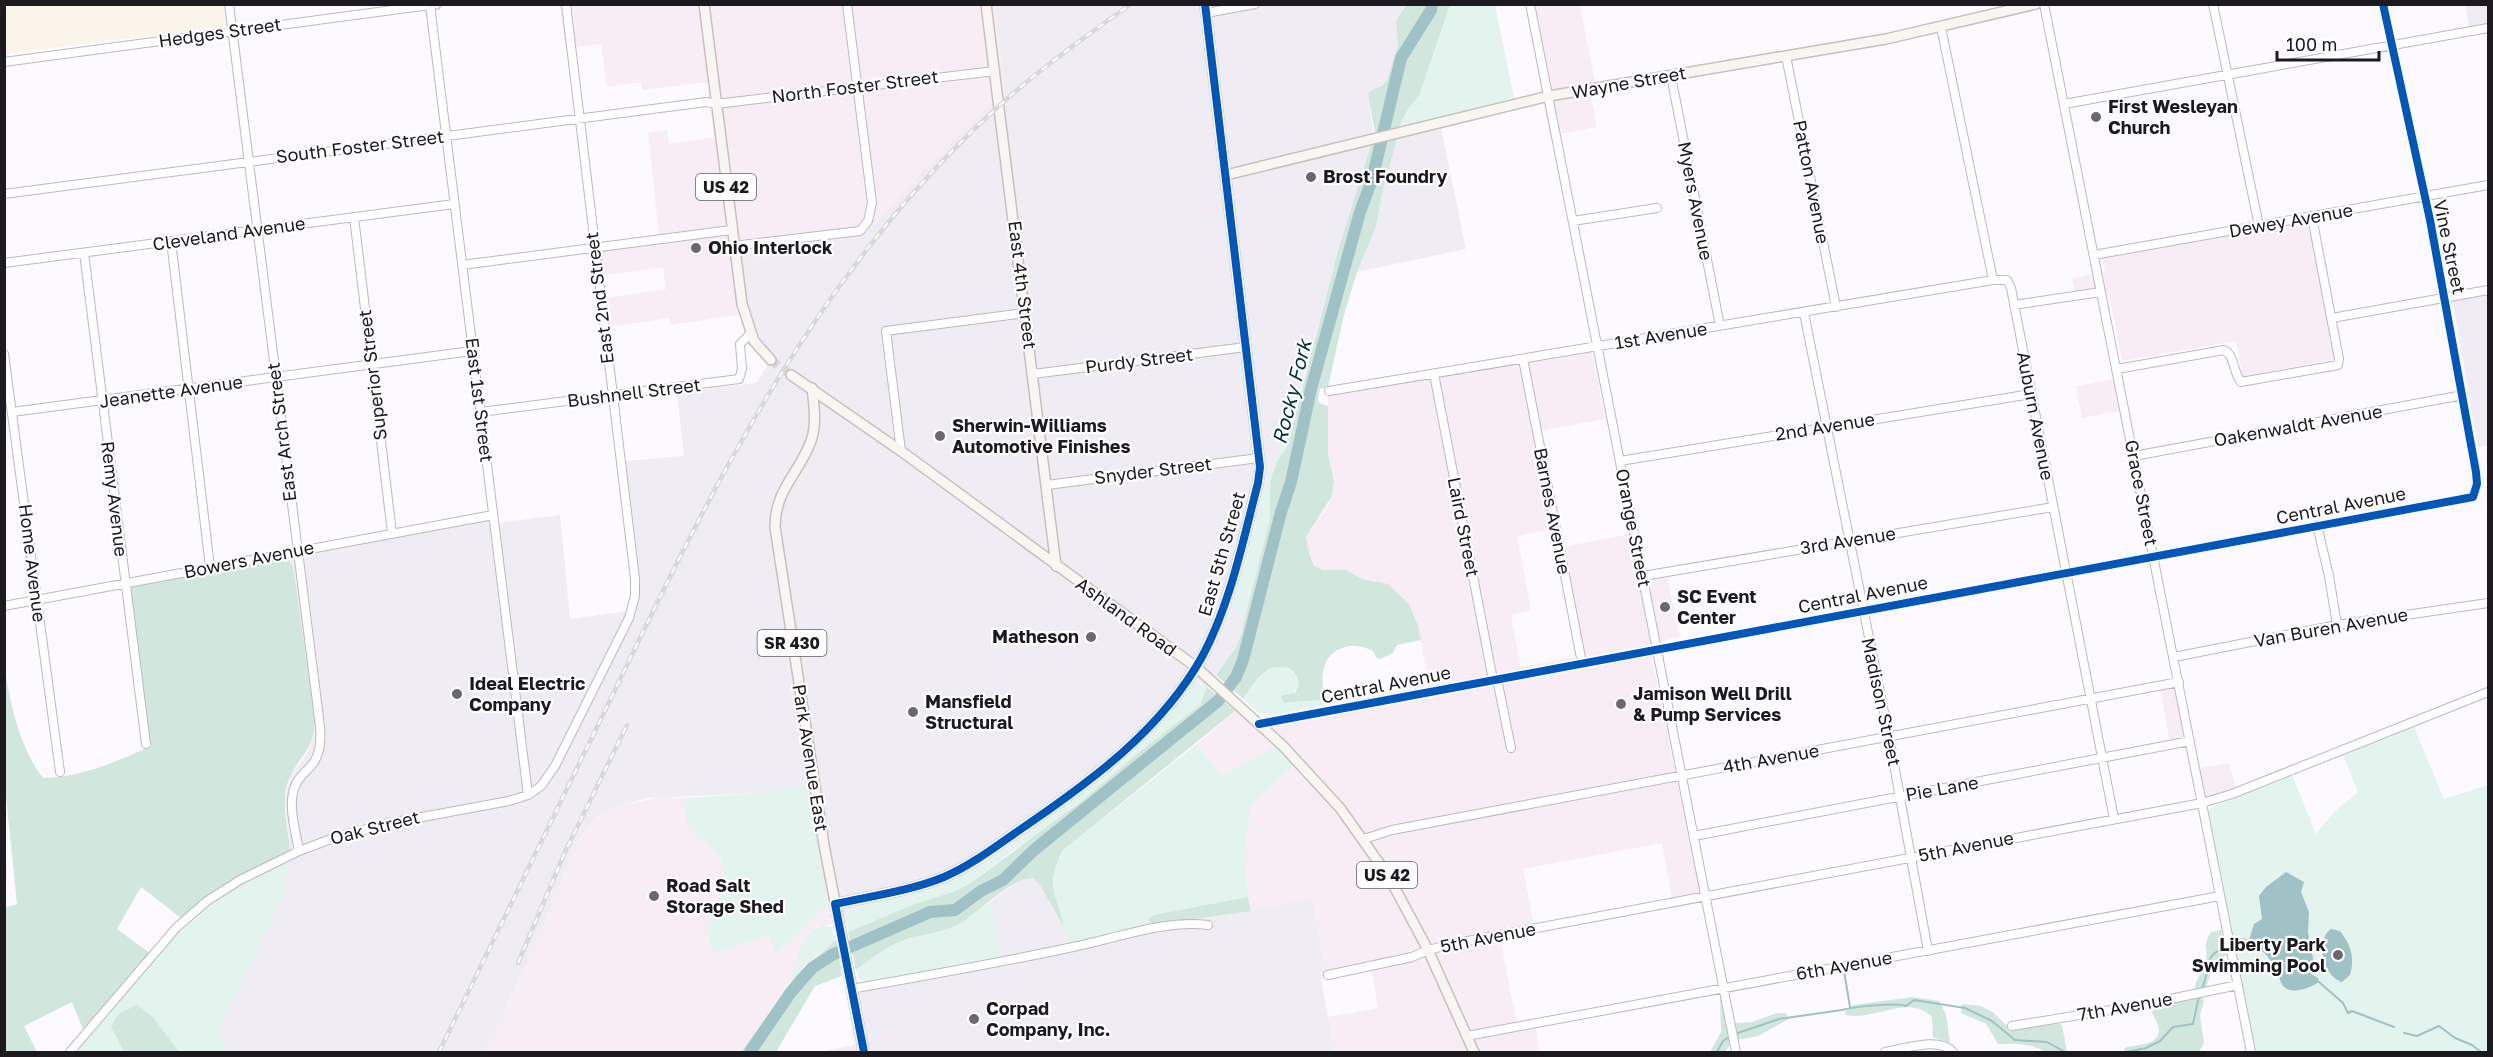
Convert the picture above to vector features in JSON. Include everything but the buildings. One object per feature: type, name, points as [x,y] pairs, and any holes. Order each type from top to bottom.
[{"type":"main road","name":"Hedges Street","points":[[430,5],[436,4]]},
{"type":"main road","name":"US 42","points":[[704,4],[742,304],[750,334],[758,347],[771,360]]},
{"type":"main road","name":"East 4th Street","points":[[986,4],[1056,566]]},
{"type":"main road","name":"Wayne Street","points":[[1226,175],[1549,96],[1941,27],[2036,4]]},
{"type":"main road","name":"East 5th Street","points":[[835,904],[931,882],[975,860],[1069,796],[1104,769],[1150,725],[1196,667],[1216,628],[1258,483],[1259,458],[1206,9]]},
{"type":"main road","name":"US 42","points":[[791,375],[812,388]]},
{"type":"main road","name":"Ashland Road","points":[[812,388],[1196,667],[1238,704],[1314,778],[1364,839],[1394,886],[1428,950],[1474,1053]]},
{"type":"main road","name":"Park Avenue East","points":[[812,388],[815,418],[811,441],[781,492],[776,504],[775,527],[812,777],[864,1053]]},
{"type":"street","name":"East Arch Street","points":[[229,4],[320,735],[317,756],[299,778],[294,789],[293,808],[299,850]]},
{"type":"street","name":"East 2nd Street","points":[[566,4],[636,592]]},
{"type":"street","points":[[733,246],[860,231],[868,221],[872,203],[847,4]]},
{"type":"street","points":[[1206,9],[1256,4]]},
{"type":"street","name":"Orange Street","points":[[1530,4],[1736,1051]]},
{"type":"street","name":"Grace Street","points":[[2044,4],[2251,1053]]},
{"type":"street","points":[[2212,4],[2259,226]]},
{"type":"street","name":"Vine Street","points":[[2383,4],[2430,220],[2463,395],[2477,479],[2473,496]]},
{"type":"street","name":"Hedges Street","points":[[4,62],[430,5]]},
{"type":"street","name":"East 1st Street","points":[[430,5],[528,795]]},
{"type":"street","points":[[1941,27],[1994,280]]},
{"type":"street","points":[[2064,104],[2488,28]]},
{"type":"street","name":"Patton Avenue","points":[[1786,56],[1836,307]]},
{"type":"street","name":"North Foster Street","points":[[716,104],[995,71]]},
{"type":"street","name":"Myers Avenue","points":[[1671,76],[1720,326]]},
{"type":"street","name":"South Foster Street","points":[[4,194],[579,118],[706,102],[716,104]]},
{"type":"street","name":"Dewey Avenue","points":[[2094,255],[2488,185]]},
{"type":"street","name":"Cleveland Avenue","points":[[4,264],[454,204]]},
{"type":"street","points":[[1573,222],[1657,208]]},
{"type":"street","name":"Superior Street","points":[[354,217],[392,533]]},
{"type":"street","points":[[2117,369],[2224,350],[2229,353],[2241,382],[2338,365],[2332,318],[2312,218]]},
{"type":"street","points":[[462,265],[731,230]]},
{"type":"street","points":[[171,241],[210,567]]},
{"type":"street","name":"Remy Avenue","points":[[84,253],[147,744]]},
{"type":"street","name":"Auburn Avenue","points":[[1994,280],[2007,280],[2014,305],[2114,819]]},
{"type":"street","name":"1st Avenue","points":[[1329,391],[1994,280]]},
{"type":"street","points":[[2332,318],[2488,290]]},
{"type":"street","points":[[2014,305],[2101,291]]},
{"type":"street","points":[[900,451],[886,331],[1025,313]]},
{"type":"street","name":"Madison Street","points":[[1804,313],[1889,737],[1928,951]]},
{"type":"street","name":"Bushnell Street","points":[[480,412],[739,379],[742,369],[740,344],[750,334]]},
{"type":"street","name":"Purdy Street","points":[[1033,374],[1246,347]]},
{"type":"street","name":"Jeanette Avenue","points":[[12,412],[472,351]]},
{"type":"street","name":"Home Avenue","points":[[4,354],[60,772]]},
{"type":"street","name":"Barnes Avenue","points":[[1523,359],[1582,663]]},
{"type":"street","name":"Laird Street","points":[[1434,374],[1511,748]]},
{"type":"street","name":"2nd Avenue","points":[[1620,461],[2031,394]]},
{"type":"street","name":"Oakenwaldt Avenue","points":[[2134,456],[2463,395]]},
{"type":"street","name":"Snyder Street","points":[[1047,485],[1259,458]]},
{"type":"street","name":"Central Avenue","points":[[1259,724],[2473,496]]},
{"type":"street","name":"3rd Avenue","points":[[1643,576],[2053,507]]},
{"type":"street","name":"Bowers Avenue","points":[[4,606],[493,515]]},
{"type":"street","points":[[2317,525],[2337,625]]},
{"type":"street","name":"Oak Street","points":[[70,1053],[190,915],[240,880],[299,850],[356,831],[510,801],[528,795],[541,786],[555,766],[629,618],[636,592]]},
{"type":"street","name":"Van Buren Avenue","points":[[2174,657],[2337,625],[2488,603]]},
{"type":"street","name":"4th Avenue","points":[[1364,839],[1392,830],[2179,682]]},
{"type":"street","name":"5th Avenue","points":[[1328,975],[1412,957],[1428,950],[2202,803],[2232,794],[2488,692]]},
{"type":"street","name":"Pie Lane","points":[[1694,836],[2190,741]]},
{"type":"street","name":"6th Avenue","points":[[1467,1036],[2220,896]]},
{"type":"street","points":[[851,989],[1024,957],[1152,930],[1192,924],[1208,925]]},
{"type":"street","name":"7th Avenue","points":[[2012,1026],[2194,995],[2238,985]]},
{"type":"street","points":[[1885,1053],[1932,1044],[1950,1049]]},
{"type":"shaded area","points":[[4,5],[223,5],[226,26],[5,54]]},
{"type":"shaded area","points":[[560,5],[995,5],[1006,90],[924,170],[873,226],[733,243],[743,314],[671,325],[669,318],[609,327],[605,298],[666,289],[663,268],[603,275],[598,243],[659,235],[648,133],[667,130],[669,144],[714,137],[708,82],[643,90],[641,82],[607,87],[601,44],[565,48]]},
{"type":"shaded area","points":[[995,5],[1406,5],[1396,21],[1398,44],[1387,80],[1382,86],[1368,94],[1373,132],[1371,145],[1339,247],[1293,416],[1270,471],[1232,606],[1245,620],[1237,646],[1216,675],[1207,687],[1195,682],[1158,728],[1100,782],[999,854],[942,885],[860,905],[853,909],[846,920],[831,924],[808,785],[761,793],[648,798],[622,805],[597,816],[576,842],[546,919],[485,1052],[226,1052],[218,1029],[284,894],[290,850],[285,802],[287,788],[291,775],[307,754],[314,733],[315,721],[309,683],[281,557],[489,520],[490,524],[560,515],[570,619],[636,610],[640,590],[624,461],[684,456],[677,392],[756,383],[771,360],[754,341],[733,243],[873,226],[924,170],[1005,90]]},
{"type":"shaded area","points":[[1450,5],[1495,5],[1514,98],[1398,128],[1410,106],[1419,96]]},
{"type":"shaded area","points":[[1525,5],[1580,5],[1595,82],[1588,83],[1597,127],[1550,136]]},
{"type":"shaded area","points":[[2465,5],[2488,5],[2488,32],[2471,36]]},
{"type":"shaded area","points":[[1441,128],[1466,249],[1357,272],[1376,227],[1382,194],[1397,139]]},
{"type":"shaded area","points":[[2308,220],[2336,359],[2243,377],[2236,341],[2122,361],[2109,293],[2076,298],[2072,278],[2105,272],[2102,257]]},
{"type":"shaded area","points":[[2488,291],[2488,445],[2478,447],[2452,298]]},
{"type":"shaded area","points":[[1592,352],[1605,419],[1539,431],[1557,528],[1517,536],[1531,610],[1511,615],[1521,667],[1583,656],[1562,547],[1631,534],[1641,582],[1667,577],[1680,637],[1649,644],[1700,894],[1672,898],[1662,843],[1523,869],[1534,925],[1499,932],[1518,1030],[1536,1027],[1540,1052],[1334,1052],[1328,1017],[1378,1008],[1371,968],[1326,978],[1312,900],[1251,911],[1244,876],[1245,836],[1251,805],[1295,765],[1275,746],[1222,776],[1197,744],[1235,711],[1247,721],[1429,685],[1418,626],[1374,580],[1362,579],[1346,570],[1323,570],[1314,566],[1309,553],[1306,537],[1327,507],[1332,496],[1334,481],[1328,454],[1328,395]]},
{"type":"shaded area","points":[[2114,379],[2120,411],[2082,418],[2076,386]]},
{"type":"shaded area","points":[[1293,416],[1285,450],[1276,464],[1270,484],[1270,519],[1245,620],[1232,606],[1270,471]]},
{"type":"shaded area","points":[[1278,666],[1292,671],[1299,683],[1287,704],[1324,698],[1325,705],[1270,716],[1259,713],[1243,699],[1262,675]]},
{"type":"shaded area","points":[[1195,682],[1207,687],[1200,705],[1038,835],[1015,849],[971,883],[848,932],[846,920],[853,909],[860,905],[942,885],[999,854],[1119,766],[1158,728]]},
{"type":"shaded area","points":[[2176,687],[2186,740],[2170,743],[2160,690]]},
{"type":"shaded area","points":[[2414,727],[2444,799],[2488,785],[2488,1052],[2254,1052],[2208,809],[2292,775],[2316,834],[2335,811],[2358,792],[2343,755]]},
{"type":"shaded area","points":[[1197,744],[1222,776],[1275,746],[1295,765],[1251,805],[1244,855],[1248,897],[1153,915],[1151,926],[1068,944],[1053,888],[1056,865],[1062,851]]},
{"type":"shaded area","points":[[2229,763],[2236,788],[2206,797],[2200,768]]},
{"type":"shaded area","points":[[808,785],[828,905],[792,941],[775,954],[768,935],[713,954],[708,935],[708,924],[723,890],[725,875],[720,857],[688,826],[683,798],[761,793]]},
{"type":"shaded area","points":[[662,797],[683,798],[689,828],[710,844],[720,857],[726,877],[724,893],[714,908],[768,935],[774,953],[792,941],[828,905],[831,924],[816,928],[804,940],[795,973],[751,1040],[741,1052],[485,1052],[546,919],[576,842],[597,816],[622,805]]},
{"type":"shaded area","points":[[289,859],[284,894],[218,1029],[226,1052],[179,1052],[153,1017],[111,1027],[124,1052],[74,1052],[188,921],[213,900]]},
{"type":"shaded area","points":[[1025,878],[1033,878],[1040,885],[1064,927],[1069,944],[1151,926],[1210,918],[1312,899],[1326,976],[1321,978],[1334,1052],[819,1052],[855,1045],[845,988],[999,958],[990,902]]},
{"type":"shaded area","points":[[990,902],[999,958],[869,983],[858,978],[856,970],[886,947],[965,920]]},
{"type":"shaded area","points":[[823,925],[831,927],[836,940],[805,965],[788,985],[807,936]]},
{"type":"green space","points":[[1406,5],[1450,5],[1419,96],[1410,106],[1398,128],[1375,134],[1368,94],[1382,86],[1387,80],[1398,44],[1396,21]]},
{"type":"green space","points":[[1397,139],[1382,194],[1376,227],[1357,272],[1343,319],[1328,387],[1320,389],[1319,403],[1328,406],[1328,454],[1334,481],[1332,496],[1306,537],[1314,566],[1323,570],[1346,570],[1362,579],[1388,584],[1409,604],[1421,640],[1397,645],[1393,653],[1380,659],[1376,658],[1371,650],[1360,647],[1351,646],[1334,652],[1325,665],[1322,681],[1324,698],[1319,700],[1284,703],[1281,696],[1295,693],[1299,683],[1294,672],[1283,667],[1276,667],[1265,672],[1243,699],[1216,675],[1237,646],[1241,634],[1270,519],[1270,484],[1273,472],[1285,450],[1291,431],[1339,247],[1371,145]]},
{"type":"green space","points":[[281,557],[289,561],[293,567],[315,721],[310,745],[287,784],[285,812],[290,850],[206,897],[181,918],[141,887],[117,929],[151,954],[84,1032],[72,1002],[24,1026],[37,1052],[5,1052],[4,908],[17,904],[5,787],[5,670],[22,740],[43,778],[85,772],[125,758],[151,746],[130,590],[133,584]]},
{"type":"green space","points":[[1207,687],[1235,711],[1062,851],[1053,882],[1064,927],[1040,885],[1033,878],[1024,879],[1007,888],[957,925],[896,944],[856,970],[848,932],[971,883],[1079,803],[1200,705]]},
{"type":"green space","points":[[1248,897],[1251,911],[1151,926],[1149,919],[1153,915]]},
{"type":"green space","points":[[2221,930],[2227,955],[2215,961],[2206,988],[2195,990],[2196,982],[2205,963],[2208,937],[2211,932]]},
{"type":"green space","points":[[836,940],[842,976],[815,986],[776,1052],[741,1052],[797,974]]},
{"type":"green space","points":[[1720,994],[1731,1044],[1725,1052],[1710,1052],[1721,1032]]},
{"type":"green space","points":[[1913,997],[1939,1001],[1946,1014],[1950,1043],[1933,1037],[1932,1017],[1922,1010],[1901,1008],[1867,1015],[1845,1015],[1845,1011],[1853,1005]]},
{"type":"green space","points":[[2202,997],[2204,1000],[2200,1016],[2204,1043],[2199,1052],[2124,1052],[2127,1047],[2150,1042],[2158,1035],[2157,1022],[2152,1013],[2154,1007]]},
{"type":"green space","points":[[1962,1004],[1981,1006],[1993,1012],[2008,1027],[2016,1029],[2058,1023],[2062,1025],[2067,1052],[2047,1052],[2019,1044],[1998,1044],[1986,1024],[1961,1013]]},
{"type":"green space","points":[[137,1005],[153,1017],[179,1052],[124,1052],[111,1027],[118,1014]]},
{"type":"green space","points":[[1777,1013],[1786,1013],[1789,1019],[1758,1036],[1738,1040],[1735,1023],[1752,1022]]},
{"type":"water","points":[[2286,872],[2304,882],[2301,892],[2309,912],[2308,932],[2313,958],[2311,974],[2318,978],[2319,982],[2297,990],[2284,987],[2271,961],[2260,949],[2251,944],[2241,946],[2240,941],[2241,938],[2249,940],[2254,924],[2262,919],[2259,896],[2266,887]]},
{"type":"water","name":"Liberty Park Swimming Pool","points":[[2331,929],[2340,931],[2351,952],[2350,975],[2342,982],[2330,973],[2323,958],[2323,942]]},
{"type":"waterway","name":"Rocky Fork","points":[[750,1052],[791,992],[812,968],[832,955],[930,912],[955,910],[981,891],[1003,880],[1034,850],[1218,701],[1236,677],[1243,660],[1281,512],[1291,482],[1311,389],[1360,212],[1372,180],[1401,58],[1431,10],[1432,4]]},
{"type":"waterway","points":[[2201,991],[2213,955],[2240,943]]},
{"type":"waterway","points":[[1844,971],[1850,1007]]},
{"type":"waterway","points":[[2319,982],[2343,1003],[2348,1013],[2352,1011],[2394,1027]]},
{"type":"waterway","points":[[2127,1052],[2146,1048],[2160,1041],[2173,1027],[2193,1024],[2199,996]]},
{"type":"waterway","points":[[1735,1034],[1779,1019],[1864,1006],[1906,1006],[1914,1000],[1965,1008],[1992,1021],[2015,1040],[2047,1042],[2065,1052]]},
{"type":"waterway","points":[[2404,1033],[2417,1036],[2439,1026],[2481,1052]]},
{"type":"waterway","points":[[1717,1052],[1723,1041],[1729,1037]]},
{"type":"tunnel","points":[[771,360],[791,375]]},
{"type":"railway","points":[[439,1052],[693,531],[778,378],[826,305],[878,235],[936,168],[1015,92],[1131,4]]},
{"type":"railway","points":[[518,963],[565,852],[627,725]]},
{"type":"cycle path","points":[[864,1052],[835,904],[890,893],[944,877],[974,861],[1073,793],[1146,731],[1167,707],[1203,655],[1229,592],[1258,483],[1260,467],[1205,4]]},
{"type":"cycle path","points":[[1259,724],[2473,497],[2477,484],[2476,472],[2430,220],[2383,4]]},
{"type":"place","name":"First Wesleyan Church","points":[[2096,117]]},
{"type":"place","name":"Brost Foundry","points":[[1311,177]]},
{"type":"place","name":"Ohio Interlock","points":[[696,248]]},
{"type":"place","name":"Sherwin-Williams Automotive Finishes","points":[[940,436]]},
{"type":"place","name":"SC Event Center","points":[[1665,607]]},
{"type":"place","name":"Matheson","points":[[1091,637]]},
{"type":"place","name":"Ideal Electric Company","points":[[457,694]]},
{"type":"place","name":"Jamison Well Drill & Pump Services","points":[[1621,704]]},
{"type":"place","name":"Mansfield Structural","points":[[913,712]]},
{"type":"place","name":"Road Salt Storage Shed","points":[[654,896]]},
{"type":"place","name":"Liberty Park Swimming Pool","points":[[2338,955]]},
{"type":"place","name":"Corpad Company, Inc.","points":[[974,1019]]}]
